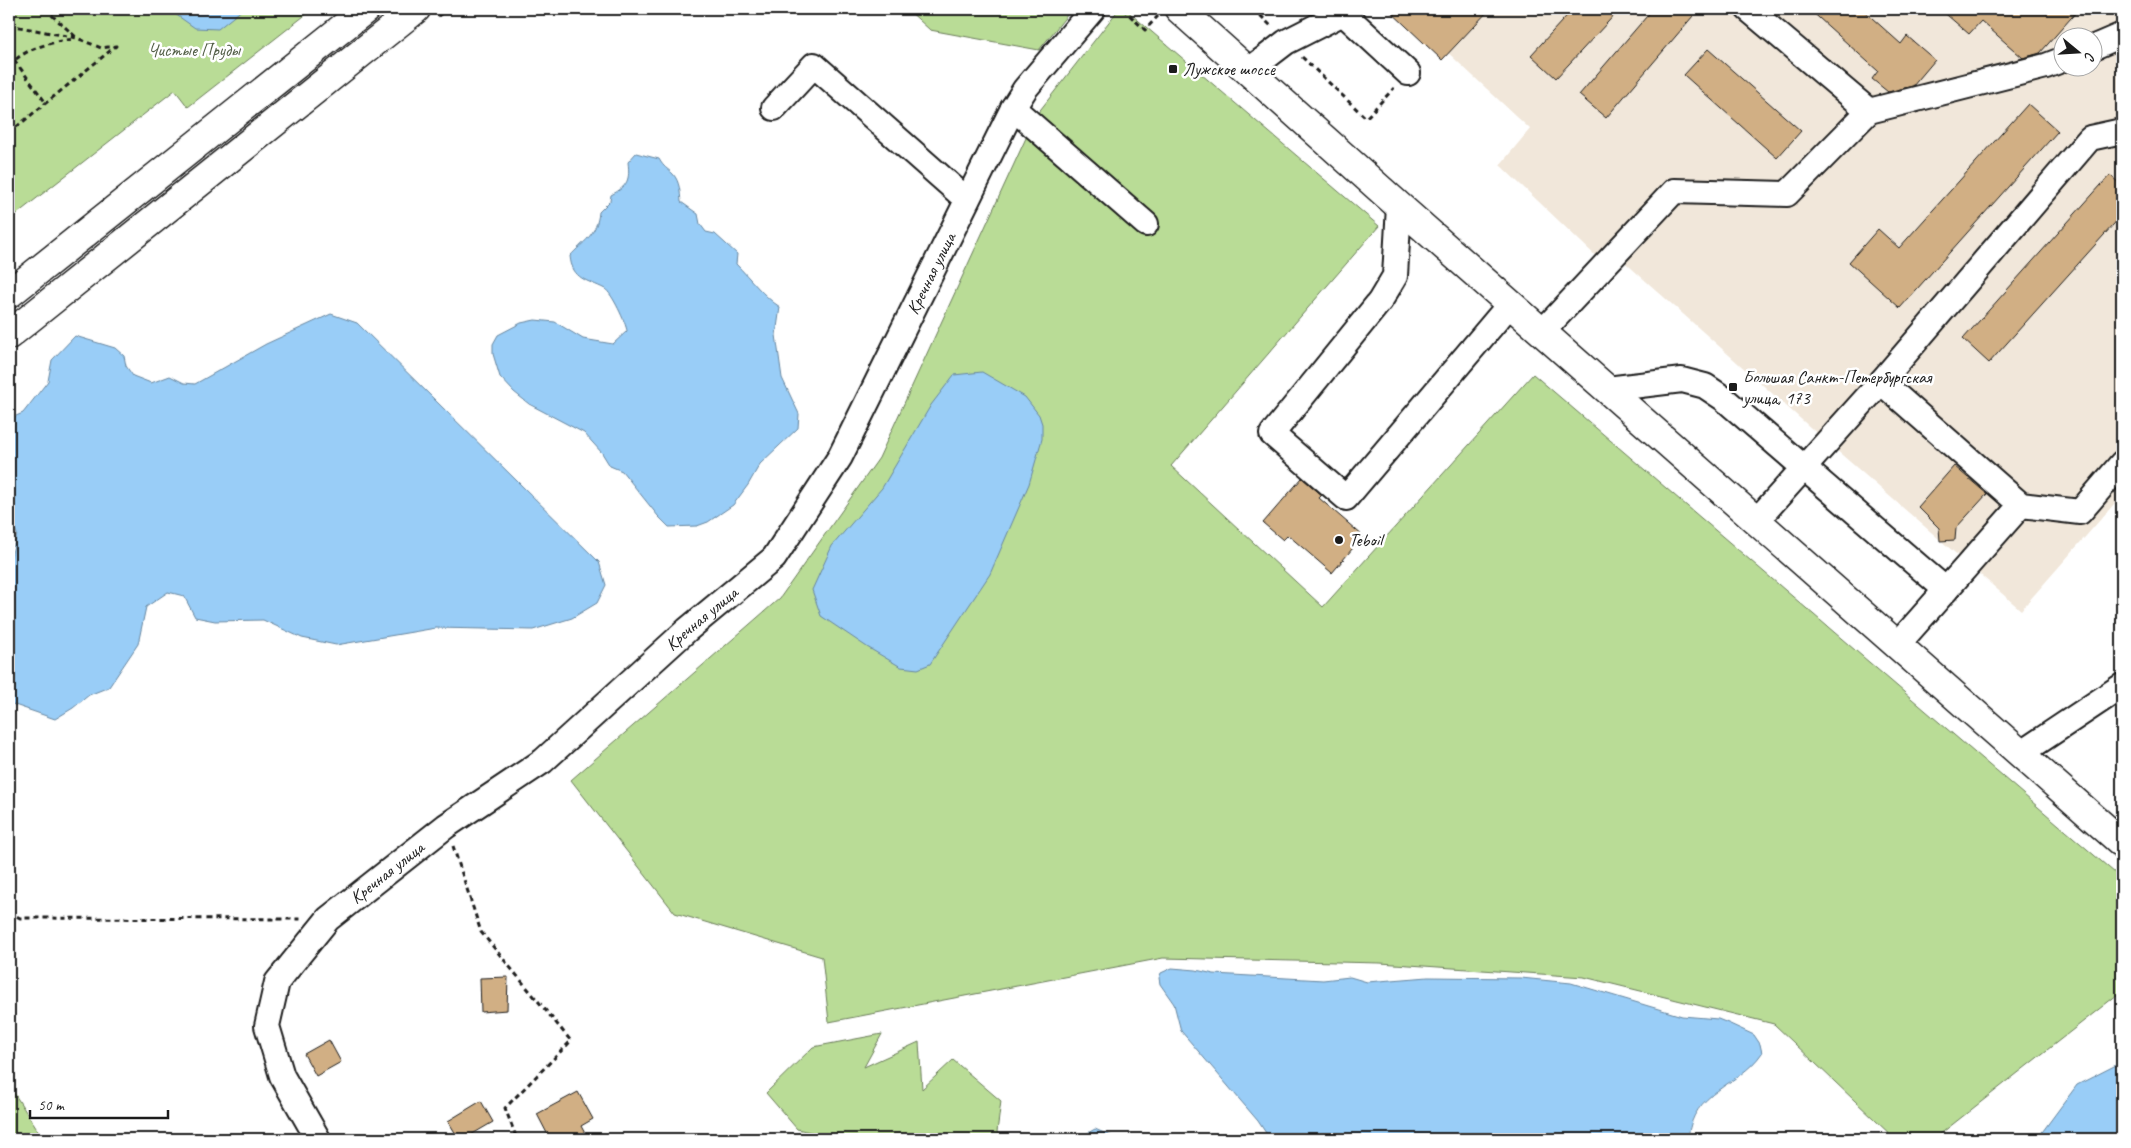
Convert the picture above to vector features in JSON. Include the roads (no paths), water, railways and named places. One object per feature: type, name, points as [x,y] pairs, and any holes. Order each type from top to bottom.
[{"type":"main road","points":[[9,294],[366,9]]},
{"type":"main road","points":[[9,335],[416,9]]},
{"type":"main road","points":[[1179,9],[1607,390],[2122,843]]},
{"type":"street","name":"Кречная улица","points":[[318,1139],[282,1076],[267,1026],[277,982],[328,919],[446,826],[543,761],[687,630],[774,558],[840,456],[1013,108],[1025,89],[1093,9]]},
{"type":"street","points":[[1748,9],[1869,111]]},
{"type":"street","points":[[1248,71],[1286,42],[1345,11],[1408,73]]},
{"type":"street","points":[[2104,43],[2122,35]]},
{"type":"street","points":[[1542,332],[1674,191],[1787,194],[1869,111],[2054,63]]},
{"type":"street","points":[[774,108],[814,65],[967,200]]},
{"type":"street","points":[[1013,108],[1146,224]]},
{"type":"street","points":[[1757,520],[1881,382],[2090,138],[2122,131]]},
{"type":"street","points":[[1399,206],[1394,276],[1380,301],[1272,434],[1346,498],[1510,304]]},
{"type":"street","points":[[1607,390],[1682,380],[1705,386],[1723,398],[1946,590]]},
{"type":"street","points":[[1881,382],[2021,505],[2080,512],[2122,463]]},
{"type":"street","points":[[1898,644],[2021,505]]},
{"type":"street","points":[[2020,754],[2122,686]]},
{"type":"water","points":[[168,9],[243,9],[218,29],[195,28]]},
{"type":"water","points":[[636,153],[659,159],[677,180],[681,202],[698,214],[700,224],[706,232],[715,234],[737,254],[736,264],[763,293],[780,307],[776,335],[782,378],[799,414],[798,428],[760,464],[748,485],[733,505],[708,522],[697,526],[669,527],[622,471],[610,466],[602,453],[584,433],[529,404],[514,392],[500,377],[493,354],[493,344],[498,335],[521,323],[535,320],[555,322],[583,339],[613,344],[627,331],[618,308],[608,292],[577,275],[571,264],[570,256],[592,232],[598,220],[599,212],[610,201],[611,195],[621,189],[627,182],[629,173],[628,162]]},
{"type":"water","points":[[331,314],[357,323],[599,562],[606,585],[597,603],[572,618],[533,630],[436,628],[336,645],[302,638],[263,620],[215,621],[195,617],[184,596],[168,592],[146,607],[138,644],[109,687],[89,695],[55,719],[9,703],[9,564],[17,534],[9,516],[9,419],[23,413],[48,381],[52,360],[75,336],[115,348],[124,356],[126,366],[133,376],[151,383],[170,376],[184,383],[195,384],[266,344]]},
{"type":"water","points":[[982,372],[1025,397],[1039,415],[1042,424],[1042,439],[1029,484],[990,574],[930,664],[918,669],[901,667],[821,616],[812,590],[832,546],[882,488],[931,405],[954,375]]},
{"type":"water","points":[[1172,968],[1214,974],[1323,980],[1350,977],[1367,982],[1428,977],[1521,978],[1571,983],[1682,1016],[1718,1019],[1754,1035],[1760,1044],[1762,1053],[1741,1074],[1707,1099],[1691,1123],[1688,1139],[1270,1139],[1258,1121],[1181,1031],[1174,1004],[1160,984],[1159,978],[1161,973]]},
{"type":"water","points":[[2122,1062],[2122,1139],[2037,1139],[2077,1085]]},
{"type":"water","points":[[1095,1129],[1118,1139],[1077,1139]]},
{"type":"place","name":"Лужское шоссе","points":[[1173,69]]},
{"type":"place","name":"Большая Санкт-Петербургская улица, 173","points":[[1733,387]]},
{"type":"place","name":"Teboil","points":[[1339,540]]},
{"type":"park label","name":"Чистые Пруды","points":[[194,50]]}]
